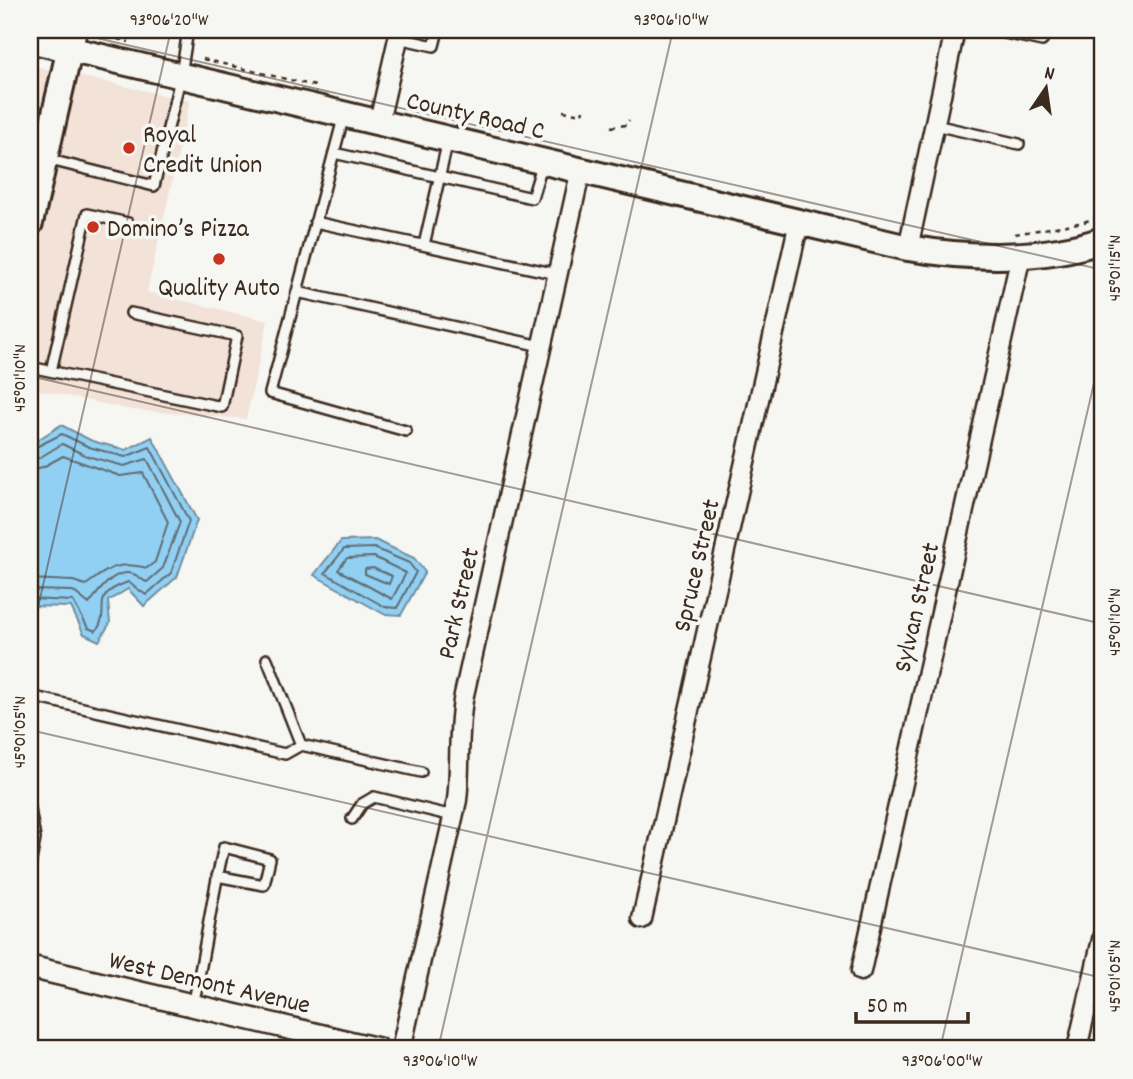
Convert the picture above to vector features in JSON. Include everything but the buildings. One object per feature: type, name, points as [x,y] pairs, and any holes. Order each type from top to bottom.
[{"type":"main road","name":"County Road C","points":[[30,40],[80,37],[379,122],[908,248],[972,257],[1015,245],[1080,248],[1103,240]]},
{"type":"main road","points":[[30,223],[34,184],[45,159],[80,37]]},
{"type":"street","points":[[908,248],[955,30]]},
{"type":"street","points":[[379,122],[399,34]]},
{"type":"street","name":"Park Street","points":[[401,1049],[453,816],[460,774],[458,735],[464,695],[581,169]]},
{"type":"street","name":"Spruce Street","points":[[642,919],[799,222]]},
{"type":"street","name":"Sylvan Street","points":[[861,971],[1015,245]]},
{"type":"street","points":[[1077,1049],[1103,935]]},
{"type":"street","name":"West Demont Avenue","points":[[30,967],[378,1049]]},
{"type":"lane","points":[[45,159],[154,186],[188,30]]},
{"type":"lane","points":[[399,34],[435,46],[438,30]]},
{"type":"lane","points":[[990,30],[1042,41]]},
{"type":"lane","points":[[344,113],[270,393],[406,432]]},
{"type":"lane","points":[[935,125],[1019,144]]},
{"type":"lane","points":[[424,245],[449,138]]},
{"type":"lane","points":[[334,153],[532,198],[544,160]]},
{"type":"lane","points":[[51,372],[87,214],[128,223]]},
{"type":"lane","points":[[316,222],[557,274]]},
{"type":"lane","points":[[297,292],[541,346]]},
{"type":"lane","points":[[30,367],[222,407],[237,336],[131,313]]},
{"type":"lane","points":[[267,659],[301,745]]},
{"type":"lane","points":[[30,696],[285,754],[301,745],[421,772]]},
{"type":"lane","points":[[352,818],[362,804],[374,797],[453,816]]},
{"type":"lane","points":[[30,809],[35,839],[30,866]]},
{"type":"lane","points":[[193,1005],[217,876],[224,847],[270,859],[264,885],[217,876]]},
{"type":"path","points":[[80,37],[135,43]]},
{"type":"path","points":[[182,65],[328,89]]},
{"type":"path","points":[[564,111],[582,114],[583,110]]},
{"type":"path","points":[[611,127],[626,125],[629,120]]},
{"type":"path","points":[[1015,245],[1103,215]]},
{"type":"shaded area","points":[[30,65],[190,101],[147,292],[268,321],[246,419],[132,410],[30,388]]},
{"type":"water","points":[[61,425],[92,441],[126,450],[152,437],[197,520],[177,577],[144,606],[128,589],[108,601],[110,623],[99,641],[84,634],[71,607],[30,606],[30,445]]},
{"type":"water","points":[[375,540],[414,558],[425,572],[401,615],[384,614],[314,575],[341,541]]},
{"type":"place","name":"Royal Credit Union","points":[[129,148]]},
{"type":"place","name":"Domino’s Pizza","points":[[93,227]]},
{"type":"place","name":"Quality Auto","points":[[219,259]]}]
